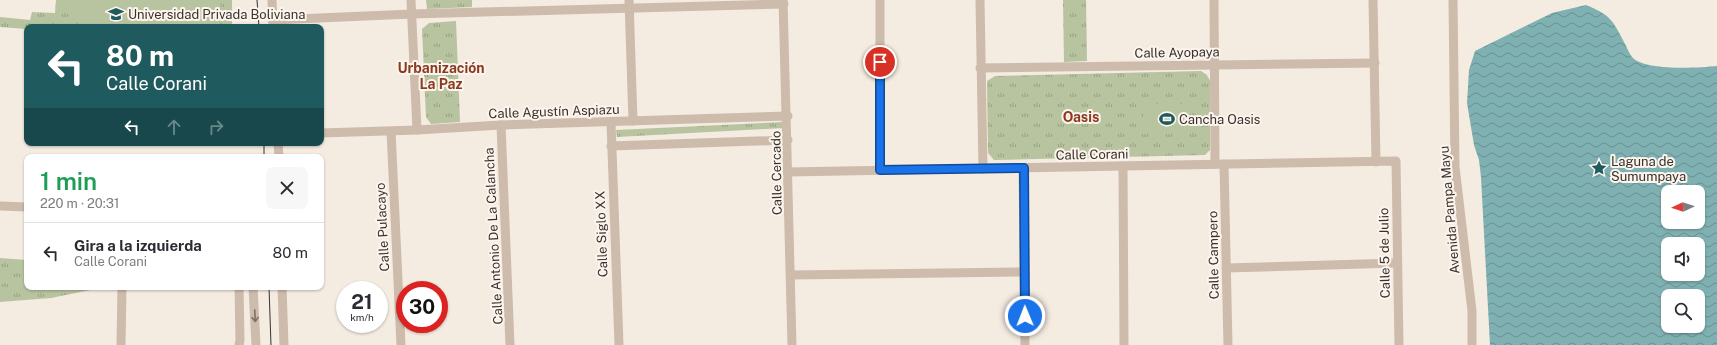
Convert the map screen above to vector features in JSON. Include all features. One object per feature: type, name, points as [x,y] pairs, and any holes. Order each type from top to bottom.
[{"type":"street","points":[[272,0],[273,24],[412,14],[629,4],[784,2]]},
{"type":"street","points":[[412,0],[417,130]]},
{"type":"street","points":[[880,0],[880,170]]},
{"type":"street","points":[[980,0],[982,169]]},
{"type":"street","name":"Calle Campero","points":[[1214,0],[1214,65],[1226,268],[1228,345]]},
{"type":"street","points":[[1373,0],[1376,162]]},
{"type":"street","name":"Avenida Pampa Mayu","points":[[1453,0],[1455,167],[1472,311],[1472,345]]},
{"type":"street","name":"Calle Cercado","points":[[784,2],[788,116],[792,345]]},
{"type":"street","points":[[629,4],[633,121]]},
{"type":"street","name":"Calle Ayopaya","points":[[980,68],[1375,63]]},
{"type":"street","name":"Calle Agustín Aspiazu","points":[[324,133],[417,130],[501,125],[788,116]]},
{"type":"street","name":"Calle Siglo XX","points":[[610,122],[618,345]]},
{"type":"street","name":"Calle Antonio De La Calancha","points":[[501,125],[510,345]]},
{"type":"street","name":"Calle Pulacayo","points":[[391,131],[401,345]]},
{"type":"street","points":[[612,146],[788,140]]},
{"type":"street","name":"Calle Corani","points":[[788,172],[1396,161]]},
{"type":"street","name":"Calle 5 de Julio","points":[[1396,161],[1399,345]]},
{"type":"street","points":[[1123,166],[1124,345]]},
{"type":"street","points":[[1024,168],[1025,345]]},
{"type":"street","points":[[0,206],[24,207]]},
{"type":"street","points":[[1226,268],[1398,263]]},
{"type":"street","points":[[790,275],[1024,272]]},
{"type":"street","points":[[121,345],[122,290]]},
{"type":"street","points":[[239,290],[239,345]]},
{"type":"street","points":[[253,290],[256,345]]},
{"type":"street","points":[[282,290],[284,345]]},
{"type":"green space","name":"Universidad Privada Boliviana","points":[[56,0],[232,0],[232,24],[24,24],[24,29],[0,27],[0,17],[30,20],[32,12],[55,13]]},
{"type":"green space","points":[[70,0],[221,0],[219,24],[94,24],[68,22]]},
{"type":"green space","points":[[426,0],[472,0],[472,7],[427,9]]},
{"type":"green space","points":[[1063,0],[1086,0],[1087,61],[1064,62]]},
{"type":"green space","points":[[456,21],[460,122],[431,124],[426,117],[422,29],[429,23]]},
{"type":"green space","points":[[1201,71],[1207,75],[1210,81],[1210,150],[1205,155],[994,160],[988,153],[987,81],[995,76]]},
{"type":"green space","name":"Cancha Oasis","points":[[1143,104],[1190,104],[1190,134],[1143,134]]},
{"type":"green space","points":[[783,122],[783,128],[617,137],[616,130]]},
{"type":"green space","points":[[0,258],[24,260],[24,290],[90,290],[51,298],[0,302]]},
{"type":"water","name":"Laguna de Sumumpaya","points":[[1586,5],[1610,19],[1633,58],[1640,62],[1649,65],[1673,68],[1717,66],[1717,345],[1490,345],[1481,177],[1467,103],[1469,70],[1475,51],[1552,13]]},
{"type":"tram line","points":[[257,0],[259,24]]},
{"type":"tram line","points":[[264,146],[264,154]]},
{"type":"tram line","points":[[269,290],[271,345]]},
{"type":"place","name":"Universidad Privada Boliviana","points":[[116,14]]},
{"type":"place","name":"Cancha Oasis","points":[[1167,119]]},
{"type":"place","name":"Laguna de Sumumpaya","points":[[1599,168]]},
{"type":"district","name":"Urbanización La Paz","points":[[441,76]]},
{"type":"district","name":"Oasis","points":[[1081,117]]},
{"type":"route","points":[[880,62],[880,170],[1024,168],[1025,316]]}]
